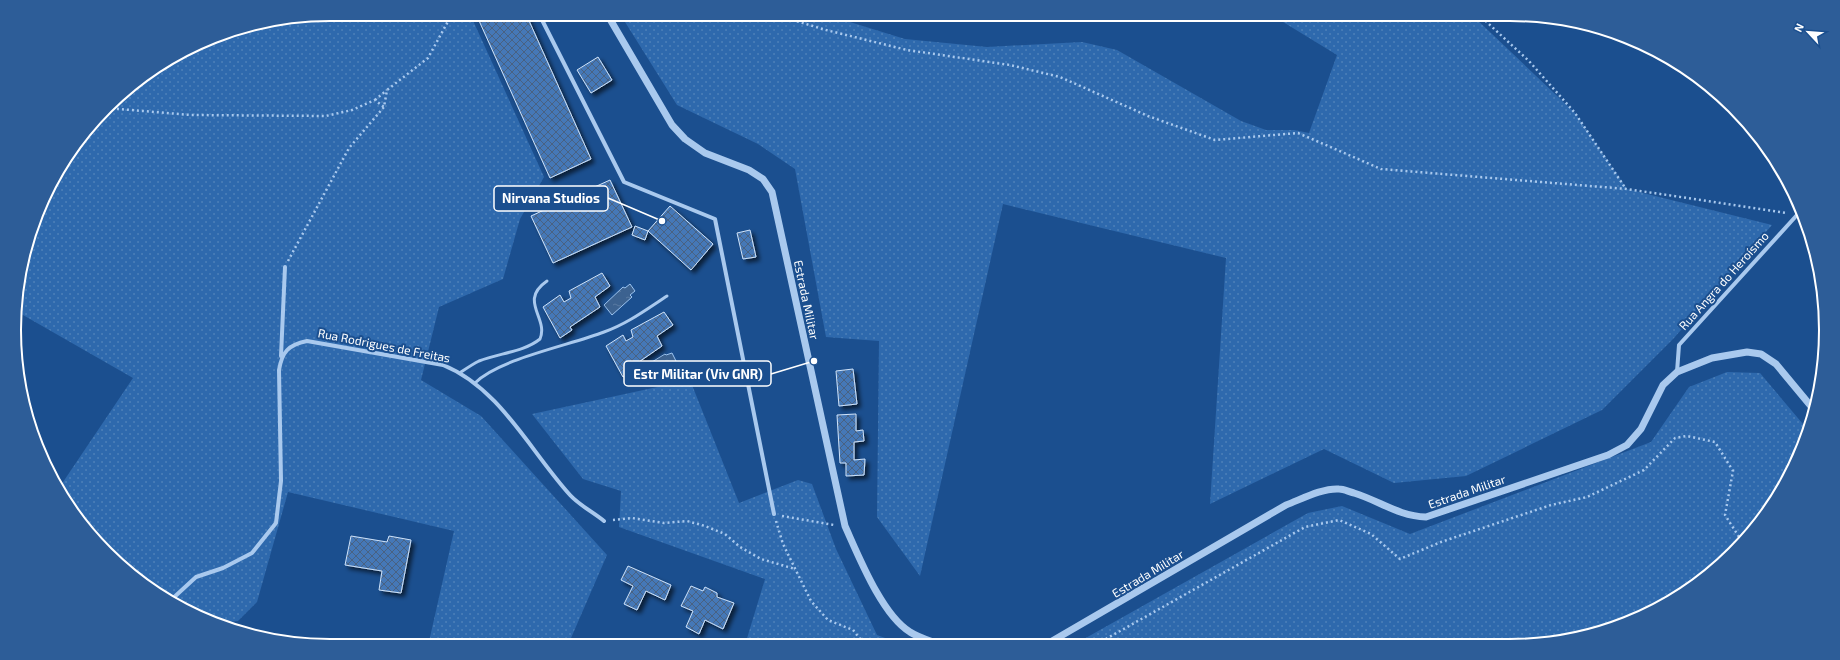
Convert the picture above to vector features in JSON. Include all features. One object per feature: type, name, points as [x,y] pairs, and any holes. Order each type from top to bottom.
[{"type":"street","points":[[543,21],[624,182],[715,219],[774,514]]},
{"type":"street","name":"Estrada Militar","points":[[611,21],[672,125],[685,139],[705,153],[749,170],[762,179],[772,192],[845,526],[864,568],[896,620],[910,632],[927,639]]},
{"type":"street","name":"Rua Angra do Heroísmo","points":[[1677,372],[1679,345],[1796,216]]},
{"type":"street","points":[[174,597],[196,577],[223,568],[252,553],[276,523],[281,481],[278,388],[285,267]]},
{"type":"street","name":"Rua Rodrigues de Freitas","points":[[281,356],[295,344],[307,341],[443,365],[461,372],[491,397],[571,496],[604,521]]},
{"type":"street","name":"Estrada Militar","points":[[1056,639],[1286,505],[1314,494],[1339,489],[1364,496],[1411,517],[1426,517],[1608,455],[1627,445],[1641,428],[1663,385],[1677,372],[1712,358],[1746,352],[1761,354],[1776,364],[1810,404]]},
{"type":"lane","points":[[461,372],[479,361],[519,349],[535,343],[540,339],[542,331],[534,297],[537,290],[547,281]]},
{"type":"lane","points":[[475,383],[486,373],[520,359],[615,328],[667,296]]},
{"type":"path","points":[[115,109],[191,115],[326,116],[352,110],[375,100],[428,58],[448,21]]},
{"type":"path","points":[[796,21],[907,50],[1010,64],[1060,77],[1148,116],[1215,140],[1298,133],[1381,169],[1627,189],[1796,215]]},
{"type":"path","points":[[1486,21],[1529,61],[1576,113],[1627,189]]},
{"type":"path","points":[[285,267],[348,148],[384,107],[387,90]]},
{"type":"path","points":[[375,100],[384,107]]},
{"type":"path","points":[[1106,639],[1305,527],[1339,520],[1371,534],[1400,559],[1441,542],[1551,505],[1588,497],[1644,470],[1675,438],[1687,436],[1715,442],[1733,471],[1725,515],[1739,537]]},
{"type":"path","points":[[845,526],[774,514],[783,544],[811,601],[828,620],[853,630],[860,639]]},
{"type":"path","points":[[604,521],[632,518],[664,523],[687,522],[725,534],[740,547],[761,559],[795,570]]},
{"type":"shaded area","points":[[473,21],[544,177],[520,219],[503,279],[439,307],[421,380],[481,416],[607,555],[571,639],[430,639],[454,531],[288,492],[257,602],[238,621],[229,622],[175,598],[158,587],[126,562],[98,534],[73,502],[62,484],[133,378],[22,314],[27,270],[37,231],[62,175],[73,158],[98,126],[126,98],[158,73],[193,53],[231,37],[270,27],[310,22]]},
{"type":"shaded area","points":[[624,21],[847,21],[905,39],[987,47],[1082,42],[1117,50],[1241,121],[1266,130],[1294,130],[1309,133],[1337,55],[1281,21],[1478,21],[1575,113],[1627,189],[1772,225],[1674,338],[1602,410],[1466,476],[1394,483],[1324,449],[1210,504],[1226,258],[1003,204],[920,576],[877,517],[879,341],[826,337],[795,169],[758,144],[677,105]]},
{"type":"shaded area","points":[[1727,372],[1760,373],[1804,425],[1803,429],[1787,467],[1767,502],[1742,534],[1714,562],[1682,587],[1664,598],[1609,623],[1570,633],[1510,639],[1084,639],[1308,513],[1342,506],[1410,534],[1651,442],[1689,387]]},
{"type":"shaded area","points":[[690,380],[739,503],[798,480],[812,484],[836,549],[877,635],[888,639],[747,639],[765,579],[619,527],[621,491],[583,479],[532,414]]},
{"type":"water","points":[[630,284],[635,291],[630,295],[632,297],[612,315],[604,305],[623,287],[625,288]]},
{"type":"water","points":[[672,353],[676,361],[670,363],[672,366],[648,379],[642,368],[665,354]]},
{"type":"building","points":[[479,21],[529,21],[591,159],[550,178]]},
{"type":"building","points":[[598,57],[612,80],[591,93],[577,70]]},
{"type":"building","points":[[610,180],[632,227],[553,263],[531,216]]},
{"type":"building","points":[[670,206],[713,244],[691,270],[648,231]]},
{"type":"building","points":[[635,226],[648,231],[645,240],[632,235]]},
{"type":"building","points":[[750,230],[756,257],[743,259],[737,233]]},
{"type":"building","points":[[602,273],[610,286],[595,297],[600,307],[570,327],[572,330],[560,338],[543,307],[560,295],[564,302],[571,298],[569,291]]},
{"type":"building","points":[[664,312],[673,325],[657,336],[662,346],[633,366],[635,369],[623,377],[606,346],[623,335],[626,341],[633,337],[631,330]]},
{"type":"building","points":[[853,369],[857,404],[839,406],[836,371]]},
{"type":"building","points":[[856,414],[856,431],[863,430],[864,441],[854,442],[854,460],[865,459],[864,475],[846,476],[846,463],[840,463],[837,415]]},
{"type":"building","points":[[351,536],[387,542],[389,536],[411,540],[401,593],[379,590],[382,571],[345,565]]},
{"type":"building","points":[[628,566],[671,585],[665,600],[646,591],[637,610],[624,604],[633,586],[621,580]]},
{"type":"building","points":[[691,586],[703,591],[705,587],[717,593],[717,597],[734,603],[723,629],[705,620],[699,634],[686,627],[693,611],[681,606]]},
{"type":"place","name":"Nirvana Studios","points":[[662,221]]},
{"type":"place","name":"Estr Militar (Viv GNR)","points":[[814,361]]}]
